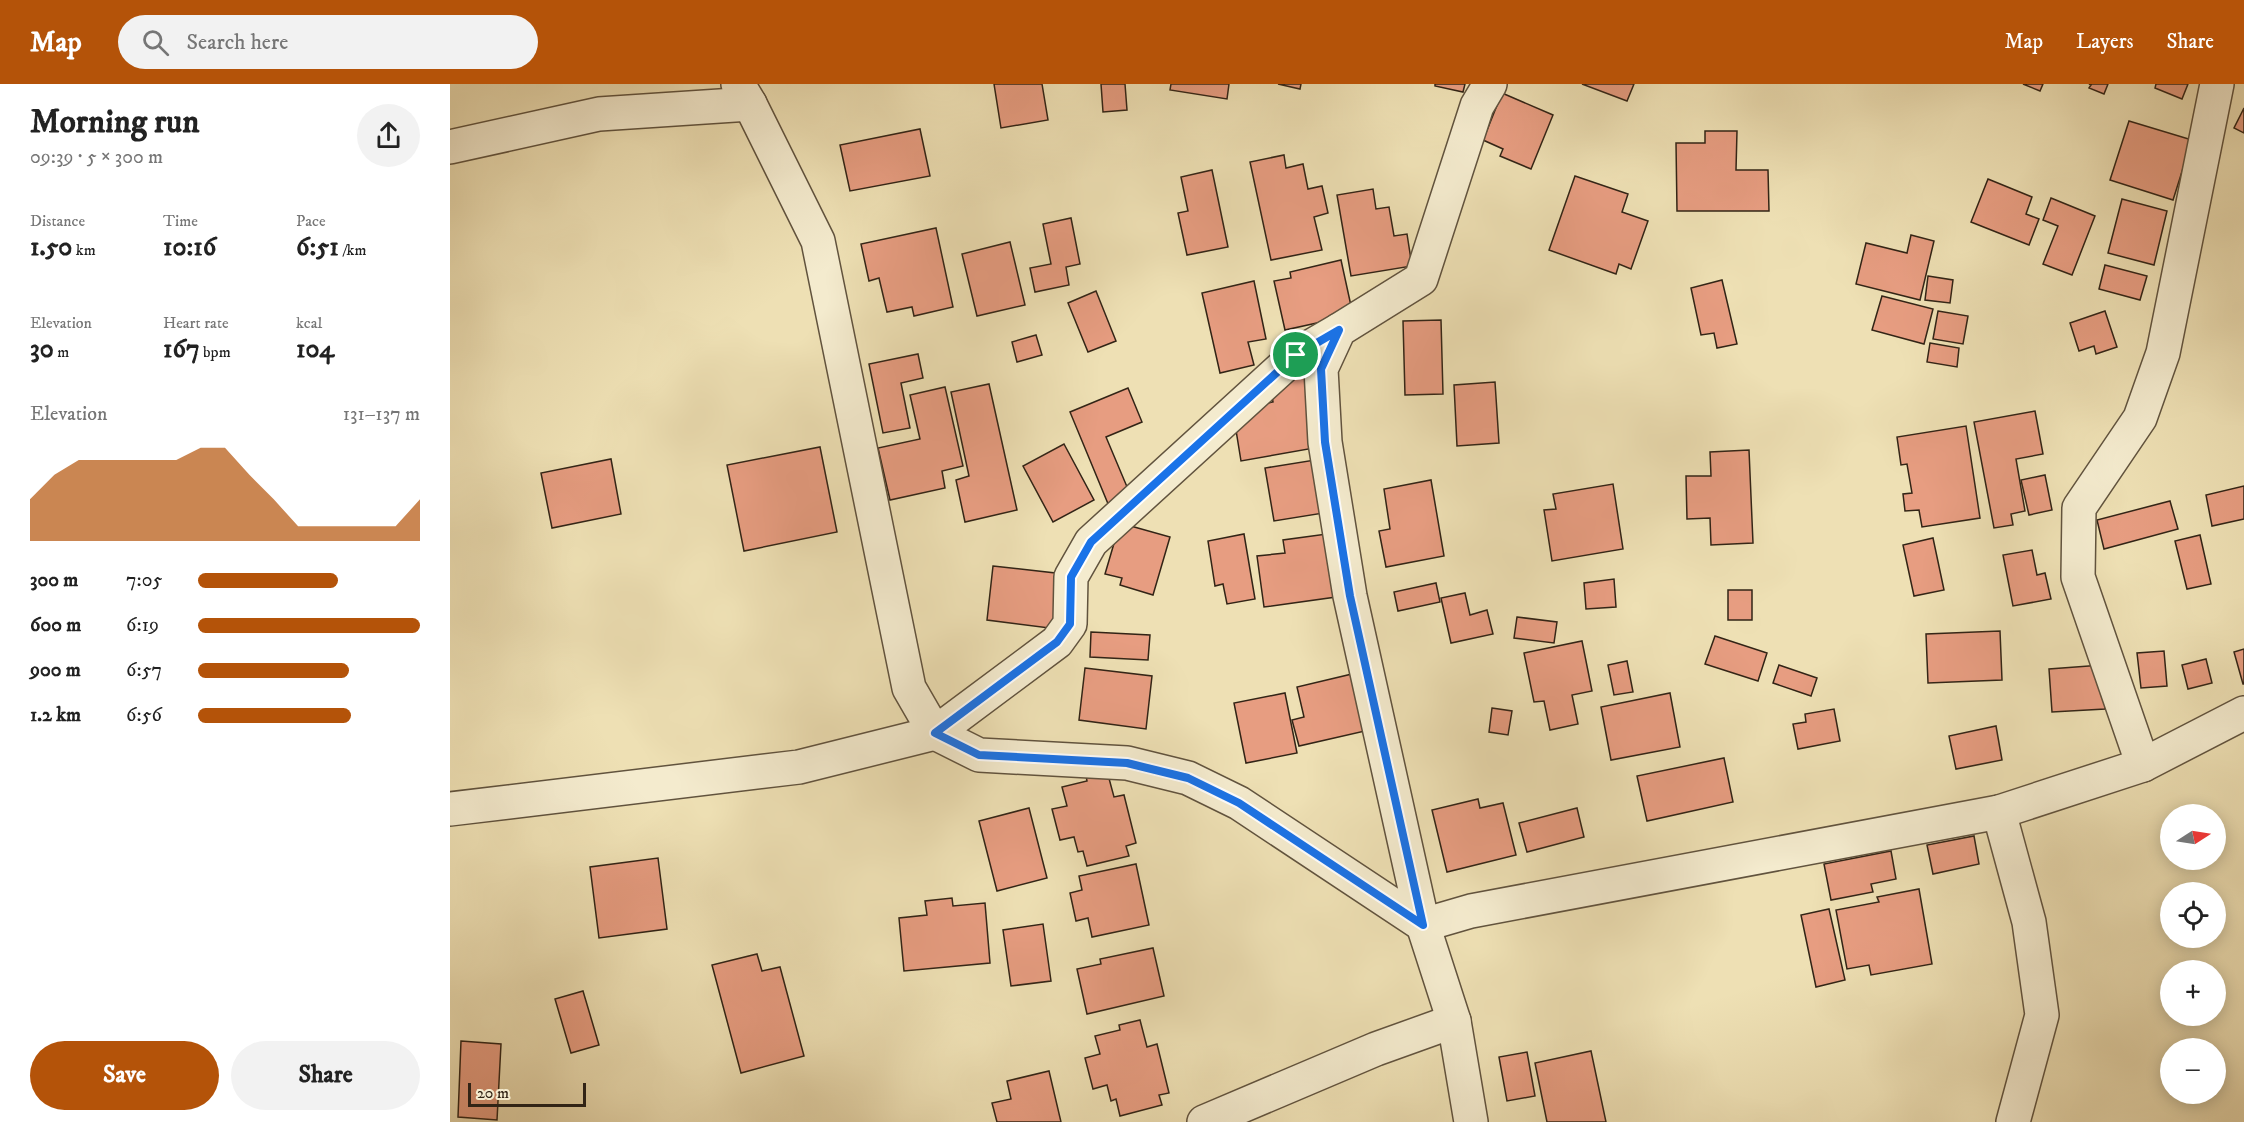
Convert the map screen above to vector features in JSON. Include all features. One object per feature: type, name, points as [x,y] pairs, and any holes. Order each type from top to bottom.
[{"type":"street","points":[[450,809],[799,766],[935,733],[1057,642],[1070,624],[1071,577],[1091,542],[1296,355],[1421,279],[1477,106],[1490,84]]},
{"type":"street","points":[[2143,765],[2078,577],[2079,508],[2139,418],[2163,353],[2217,84]]},
{"type":"street","points":[[450,147],[599,114],[744,94],[818,242],[909,688],[935,733],[979,755],[1127,763],[1188,778],[1239,803],[1423,925]]},
{"type":"street","points":[[1339,330],[1321,369],[1325,442],[1350,596],[1423,925],[1454,1022],[1471,1122]]},
{"type":"street","points":[[1423,925],[1471,910],[1999,812],[2143,765],[2244,713]]},
{"type":"street","points":[[1999,812],[2029,922],[2042,1015],[2013,1122]]},
{"type":"street","points":[[1204,1122],[1376,1048],[1454,1022]]},
{"type":"building","points":[[994,84],[1042,84],[1048,120],[1001,128]]},
{"type":"building","points":[[1101,84],[1125,84],[1127,110],[1103,112]]},
{"type":"building","points":[[1171,84],[1229,84],[1227,99],[1170,90]]},
{"type":"building","points":[[1278,84],[1301,84],[1300,89]]},
{"type":"building","points":[[1435,84],[1465,84],[1463,92],[1435,86]]},
{"type":"building","points":[[1582,84],[1634,84],[1627,101]]},
{"type":"building","points":[[2023,84],[2043,84],[2040,91]]},
{"type":"building","points":[[2089,84],[2108,84],[2104,94],[2089,88],[2091,85]]},
{"type":"building","points":[[2156,84],[2188,84],[2182,99],[2155,88]]},
{"type":"building","points":[[1502,93],[1553,115],[1531,169],[1500,156],[1503,149],[1483,140]]},
{"type":"building","points":[[2244,108],[2244,133],[2234,128]]},
{"type":"building","points":[[2129,121],[2192,140],[2173,200],[2110,180]]},
{"type":"building","points":[[920,129],[930,176],[850,191],[840,145]]},
{"type":"building","points":[[1705,131],[1737,131],[1736,170],[1768,170],[1769,211],[1677,211],[1676,143],[1705,143]]},
{"type":"building","points":[[1284,155],[1286,168],[1303,164],[1308,189],[1322,186],[1328,213],[1314,217],[1322,250],[1271,260],[1250,162]]},
{"type":"building","points":[[1212,170],[1228,247],[1187,255],[1178,213],[1188,211],[1181,177]]},
{"type":"building","points":[[1575,176],[1628,194],[1622,212],[1648,221],[1631,269],[1619,264],[1616,274],[1549,250]]},
{"type":"building","points":[[1988,179],[2032,197],[2026,214],[2039,219],[2029,245],[1971,222]]},
{"type":"building","points":[[1373,189],[1376,209],[1389,207],[1394,236],[1407,234],[1412,266],[1351,276],[1337,195]]},
{"type":"building","points":[[2051,198],[2095,216],[2072,275],[2043,264],[2058,226],[2043,220]]},
{"type":"building","points":[[2122,199],[2167,211],[2154,265],[2108,253]]},
{"type":"building","points":[[1071,218],[1080,264],[1066,267],[1069,285],[1035,292],[1030,268],[1051,264],[1043,224]]},
{"type":"building","points":[[936,228],[953,307],[914,316],[912,307],[887,312],[879,278],[869,281],[861,244]]},
{"type":"building","points":[[1911,235],[1934,241],[1920,300],[1856,284],[1866,243],[1907,253]]},
{"type":"building","points":[[1010,242],[1025,305],[977,316],[962,254]]},
{"type":"building","points":[[1341,260],[1353,315],[1285,330],[1274,281],[1291,278],[1290,272]]},
{"type":"building","points":[[2105,265],[2147,276],[2140,300],[2099,289]]},
{"type":"building","points":[[1928,276],[1953,280],[1950,303],[1925,300]]},
{"type":"building","points":[[1722,280],[1737,344],[1717,348],[1714,333],[1701,335],[1691,288]]},
{"type":"building","points":[[1254,281],[1266,339],[1248,342],[1254,365],[1220,373],[1202,293]]},
{"type":"building","points":[[1096,291],[1116,341],[1088,352],[1068,303]]},
{"type":"building","points":[[1882,296],[1933,309],[1924,344],[1872,330]]},
{"type":"building","points":[[1938,311],[1968,316],[1963,344],[1933,339]]},
{"type":"building","points":[[2105,311],[2117,347],[2096,354],[2094,346],[2079,351],[2070,323]]},
{"type":"building","points":[[1441,320],[1443,394],[1405,395],[1403,321]]},
{"type":"building","points":[[1036,335],[1042,355],[1017,362],[1012,342]]},
{"type":"building","points":[[1930,343],[1959,348],[1957,367],[1927,362]]},
{"type":"building","points":[[918,354],[923,378],[901,383],[910,428],[883,433],[869,364]]},
{"type":"building","points":[[1307,373],[1320,447],[1241,461],[1235,424],[1242,407],[1273,402],[1269,380]]},
{"type":"building","points":[[1495,382],[1499,443],[1457,446],[1454,385]]},
{"type":"building","points":[[989,384],[1017,510],[965,522],[956,480],[969,476],[951,392]]},
{"type":"building","points":[[945,387],[963,466],[942,471],[945,488],[890,500],[878,448],[920,439],[910,395]]},
{"type":"building","points":[[1128,388],[1142,422],[1106,437],[1133,501],[1111,511],[1070,412]]},
{"type":"building","points":[[2035,411],[2043,454],[2016,459],[2025,511],[2011,514],[2013,525],[1994,528],[1974,422]]},
{"type":"building","points":[[1966,426],[1980,518],[1922,527],[1919,510],[1905,511],[1903,494],[1912,493],[1907,464],[1901,465],[1897,437]]},
{"type":"building","points":[[1064,444],[1094,500],[1053,522],[1023,466]]},
{"type":"building","points":[[820,447],[837,532],[744,551],[727,465]]},
{"type":"building","points":[[1749,450],[1753,543],[1711,545],[1710,518],[1687,519],[1686,476],[1711,476],[1710,452]]},
{"type":"building","points":[[611,459],[621,514],[552,528],[541,473]]},
{"type":"building","points":[[1321,459],[1330,512],[1274,521],[1265,468]]},
{"type":"building","points":[[2045,475],[2052,510],[2029,515],[2021,480]]},
{"type":"building","points":[[1431,480],[1444,556],[1386,567],[1379,531],[1390,529],[1384,489]]},
{"type":"building","points":[[1613,484],[1623,549],[1552,561],[1544,510],[1556,509],[1553,494]]},
{"type":"building","points":[[2244,486],[2244,519],[2212,526],[2206,495]]},
{"type":"building","points":[[2170,501],[2178,529],[2104,549],[2097,520]]},
{"type":"building","points":[[1120,523],[1170,537],[1153,595],[1120,585],[1122,578],[1105,574]]},
{"type":"building","points":[[1334,533],[1343,596],[1264,607],[1257,556],[1285,553],[1283,540]]},
{"type":"building","points":[[1244,534],[1255,599],[1227,604],[1223,584],[1215,586],[1208,541]]},
{"type":"building","points":[[2200,535],[2211,584],[2187,589],[2175,541]]},
{"type":"building","points":[[1933,538],[1944,590],[1914,596],[1903,545]]},
{"type":"building","points":[[2032,550],[2037,575],[2045,573],[2051,599],[2013,606],[2003,555]]},
{"type":"building","points":[[993,566],[1064,574],[1057,629],[987,620]]},
{"type":"building","points":[[1614,579],[1616,607],[1586,609],[1584,583]]},
{"type":"building","points":[[1436,583],[1440,602],[1398,611],[1394,592]]},
{"type":"building","points":[[1728,590],[1752,590],[1752,620],[1728,620]]},
{"type":"building","points":[[1465,593],[1470,615],[1487,610],[1493,634],[1451,643],[1441,598]]},
{"type":"building","points":[[1517,617],[1557,622],[1554,643],[1514,638]]},
{"type":"building","points":[[2000,631],[2002,680],[1928,683],[1926,634]]},
{"type":"building","points":[[1091,632],[1150,635],[1148,660],[1090,657]]},
{"type":"building","points":[[1715,636],[1767,653],[1758,681],[1705,664]]},
{"type":"building","points":[[1582,641],[1592,691],[1572,695],[1578,724],[1550,730],[1544,701],[1534,702],[1524,653]]},
{"type":"building","points":[[2244,649],[2244,684],[2243,684],[2234,652]]},
{"type":"building","points":[[2164,651],[2167,686],[2141,688],[2137,653]]},
{"type":"building","points":[[2206,659],[2212,683],[2188,689],[2182,665]]},
{"type":"building","points":[[1627,661],[1633,692],[1614,695],[1608,665]]},
{"type":"building","points":[[1779,665],[1817,678],[1811,696],[1773,683]]},
{"type":"building","points":[[2102,665],[2105,709],[2052,712],[2049,669]]},
{"type":"building","points":[[1085,668],[1152,676],[1146,729],[1079,720]]},
{"type":"building","points":[[1352,674],[1365,731],[1299,746],[1292,720],[1304,717],[1297,687]]},
{"type":"building","points":[[1285,693],[1297,753],[1246,763],[1234,703]]},
{"type":"building","points":[[1670,693],[1680,747],[1611,760],[1601,707]]},
{"type":"building","points":[[1492,708],[1512,711],[1508,735],[1489,732]]},
{"type":"building","points":[[1834,709],[1840,741],[1798,749],[1793,724],[1806,722],[1805,714]]},
{"type":"building","points":[[1996,726],[2002,760],[1956,769],[1949,736]]},
{"type":"building","points":[[1724,758],[1733,802],[1647,821],[1637,776]]},
{"type":"building","points":[[1107,771],[1114,797],[1124,795],[1136,843],[1126,846],[1129,856],[1087,866],[1083,851],[1078,852],[1074,837],[1060,840],[1052,809],[1067,806],[1062,787],[1087,781],[1086,776]]},
{"type":"building","points":[[1478,799],[1480,808],[1503,803],[1516,855],[1447,872],[1432,810]]},
{"type":"building","points":[[1029,808],[1047,878],[997,891],[979,821]]},
{"type":"building","points":[[1577,808],[1584,837],[1527,852],[1519,823]]},
{"type":"building","points":[[1974,836],[1979,864],[1933,874],[1927,845]]},
{"type":"building","points":[[1891,851],[1896,879],[1871,884],[1873,892],[1831,900],[1824,864]]},
{"type":"building","points":[[658,858],[667,929],[599,938],[590,867]]},
{"type":"building","points":[[1136,864],[1149,925],[1092,937],[1088,918],[1076,921],[1070,893],[1082,890],[1079,876]]},
{"type":"building","points":[[1919,889],[1932,964],[1871,975],[1869,965],[1847,969],[1836,910],[1879,902],[1877,897]]},
{"type":"building","points":[[952,898],[953,906],[985,903],[990,963],[904,971],[899,918],[927,915],[925,901]]},
{"type":"building","points":[[1829,909],[1845,980],[1816,987],[1801,915]]},
{"type":"building","points":[[1043,924],[1051,981],[1011,986],[1003,930]]},
{"type":"building","points":[[1153,948],[1164,996],[1087,1014],[1077,969],[1101,964],[1100,959]]},
{"type":"building","points":[[757,954],[762,971],[780,967],[804,1056],[741,1073],[712,965]]},
{"type":"building","points":[[583,991],[599,1045],[571,1053],[555,999]]},
{"type":"building","points":[[1140,1020],[1147,1047],[1157,1044],[1169,1093],[1159,1095],[1162,1105],[1120,1116],[1116,1099],[1111,1101],[1107,1085],[1093,1089],[1085,1058],[1100,1054],[1095,1036],[1120,1030],[1119,1025]]},
{"type":"building","points":[[461,1041],[501,1044],[497,1120],[458,1117]]},
{"type":"building","points":[[1591,1051],[1606,1122],[1547,1122],[1535,1063]]},
{"type":"building","points":[[1527,1052],[1535,1096],[1507,1101],[1499,1057]]},
{"type":"building","points":[[1049,1071],[1061,1122],[997,1122],[992,1103],[1011,1099],[1007,1081]]},
{"type":"route","points":[[1339,330],[1321,369],[1325,442],[1350,596],[1423,925],[1239,803],[1188,778],[1127,763],[979,755],[935,733],[1057,642],[1070,624],[1071,577],[1091,542],[1296,355],[1339,330]]}]
